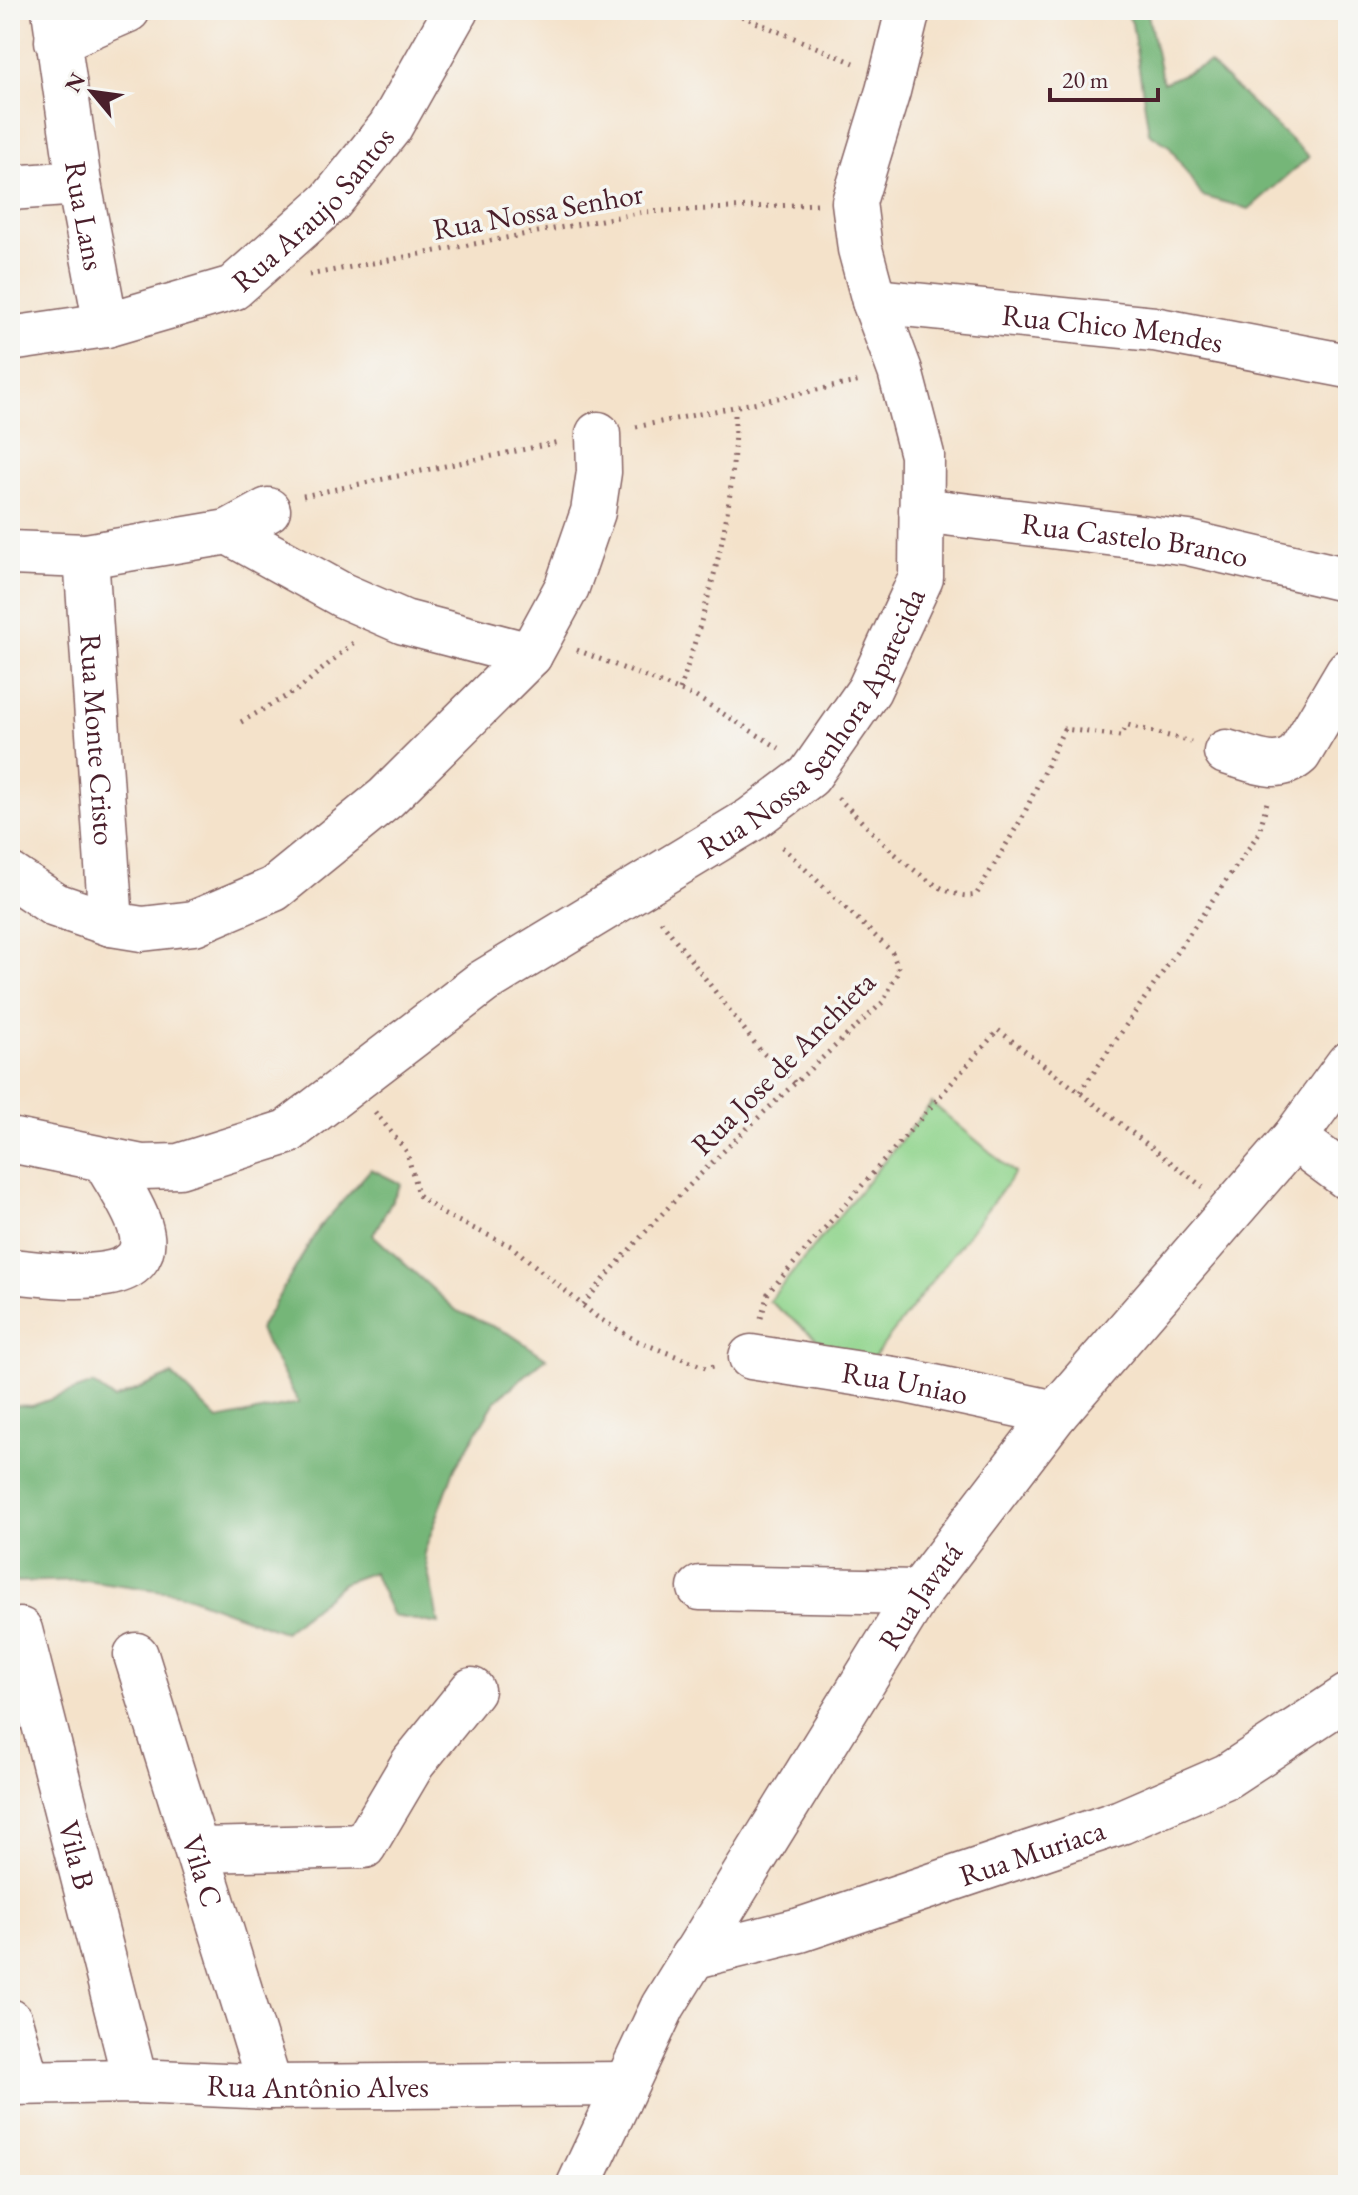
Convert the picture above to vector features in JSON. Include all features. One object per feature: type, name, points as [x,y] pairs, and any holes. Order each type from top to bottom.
[{"type":"street","points":[[55,26],[128,10]]},
{"type":"street","name":"Rua Araujo Santos","points":[[10,339],[106,325],[233,288],[331,201],[390,127],[456,10]]},
{"type":"street","name":"Rua Nossa Senhora Aparecida","points":[[105,1161],[142,1167],[179,1166],[287,1132],[483,982],[752,819],[809,776],[869,690],[921,578],[922,455],[900,371],[874,301],[860,249],[854,202],[908,10]]},
{"type":"street","name":"Rua Lans","points":[[55,26],[79,183],[106,325]]},
{"type":"street","points":[[10,188],[79,183]]},
{"type":"street","name":"Rua Chico Mendes","points":[[874,301],[1154,329],[1348,366]]},
{"type":"street","points":[[10,875],[55,905],[111,924],[142,929],[194,923],[274,889],[386,798],[535,646],[567,587],[593,512],[599,472],[598,434]]},
{"type":"street","points":[[10,553],[86,556],[228,532],[268,510]]},
{"type":"street","name":"Rua Castelo Branco","points":[[921,510],[1189,543],[1348,580]]},
{"type":"street","points":[[228,532],[342,595],[404,622],[535,646]]},
{"type":"street","name":"Rua Monte Cristo","points":[[86,556],[111,924]]},
{"type":"street","points":[[1226,752],[1278,766],[1288,764],[1299,754],[1348,671]]},
{"type":"street","name":"Rua Javatá","points":[[579,2185],[625,2084],[692,1957],[919,1592],[1056,1413],[1294,1138],[1348,1064]]},
{"type":"street","points":[[1294,1138],[1348,1178]]},
{"type":"street","points":[[10,1140],[105,1161],[140,1226],[143,1248],[133,1266],[110,1275],[10,1271]]},
{"type":"street","name":"Rua Uniao","points":[[751,1357],[906,1381],[1056,1413]]},
{"type":"street","points":[[700,1588],[919,1592]]},
{"type":"street","name":"Vila B","points":[[20,1630],[135,2081]]},
{"type":"street","name":"Vila C","points":[[136,1655],[199,1850],[270,2087]]},
{"type":"street","points":[[199,1850],[364,1846],[413,1763],[472,1690]]},
{"type":"street","name":"Rua Muriaca","points":[[692,1957],[800,1930],[1121,1822],[1227,1776],[1348,1696]]},
{"type":"street","points":[[10,2021],[19,2082]]},
{"type":"street","name":"Rua Antônio Alves","points":[[19,2082],[135,2081],[270,2087],[625,2084]]},
{"type":"path","points":[[727,10],[891,79]]},
{"type":"path","name":"Rua Nossa Senhor","points":[[295,277],[644,212],[854,202]]},
{"type":"path","points":[[680,690],[724,543],[736,465],[735,409]]},
{"type":"path","points":[[241,722],[299,689],[360,638],[378,611]]},
{"type":"path","points":[[535,646],[680,690],[787,752],[809,776],[830,790],[925,879],[965,898],[976,895],[1022,818],[1064,729],[1120,736],[1128,725],[1226,752]]},
{"type":"path","points":[[1080,1092],[1259,833],[1278,766]]},
{"type":"path","name":"Rua Jose de Anchieta","points":[[583,1305],[613,1267],[795,1083],[883,1002],[899,970],[892,952],[752,819]]},
{"type":"path","points":[[657,876],[653,910],[760,1050],[795,1083]]},
{"type":"path","points":[[352,1080],[407,1152],[418,1195],[443,1214],[511,1246],[583,1305],[635,1340],[706,1368],[751,1357],[768,1293],[998,1030],[1232,1209]]},
{"type":"green space","points":[[1125,10],[1147,10],[1163,83],[1209,63],[1309,157],[1249,209],[1202,196],[1169,146],[1149,133],[1132,23]]},
{"type":"green space","points":[[932,1103],[1015,1173],[861,1374],[769,1301]]},
{"type":"green space","points":[[371,1169],[401,1184],[373,1235],[457,1311],[510,1334],[546,1358],[496,1400],[454,1470],[424,1553],[439,1624],[393,1616],[373,1572],[343,1583],[284,1632],[178,1593],[85,1580],[10,1582],[10,1405],[32,1406],[93,1384],[114,1399],[172,1375],[218,1420],[299,1403],[259,1330],[318,1229]]}]
